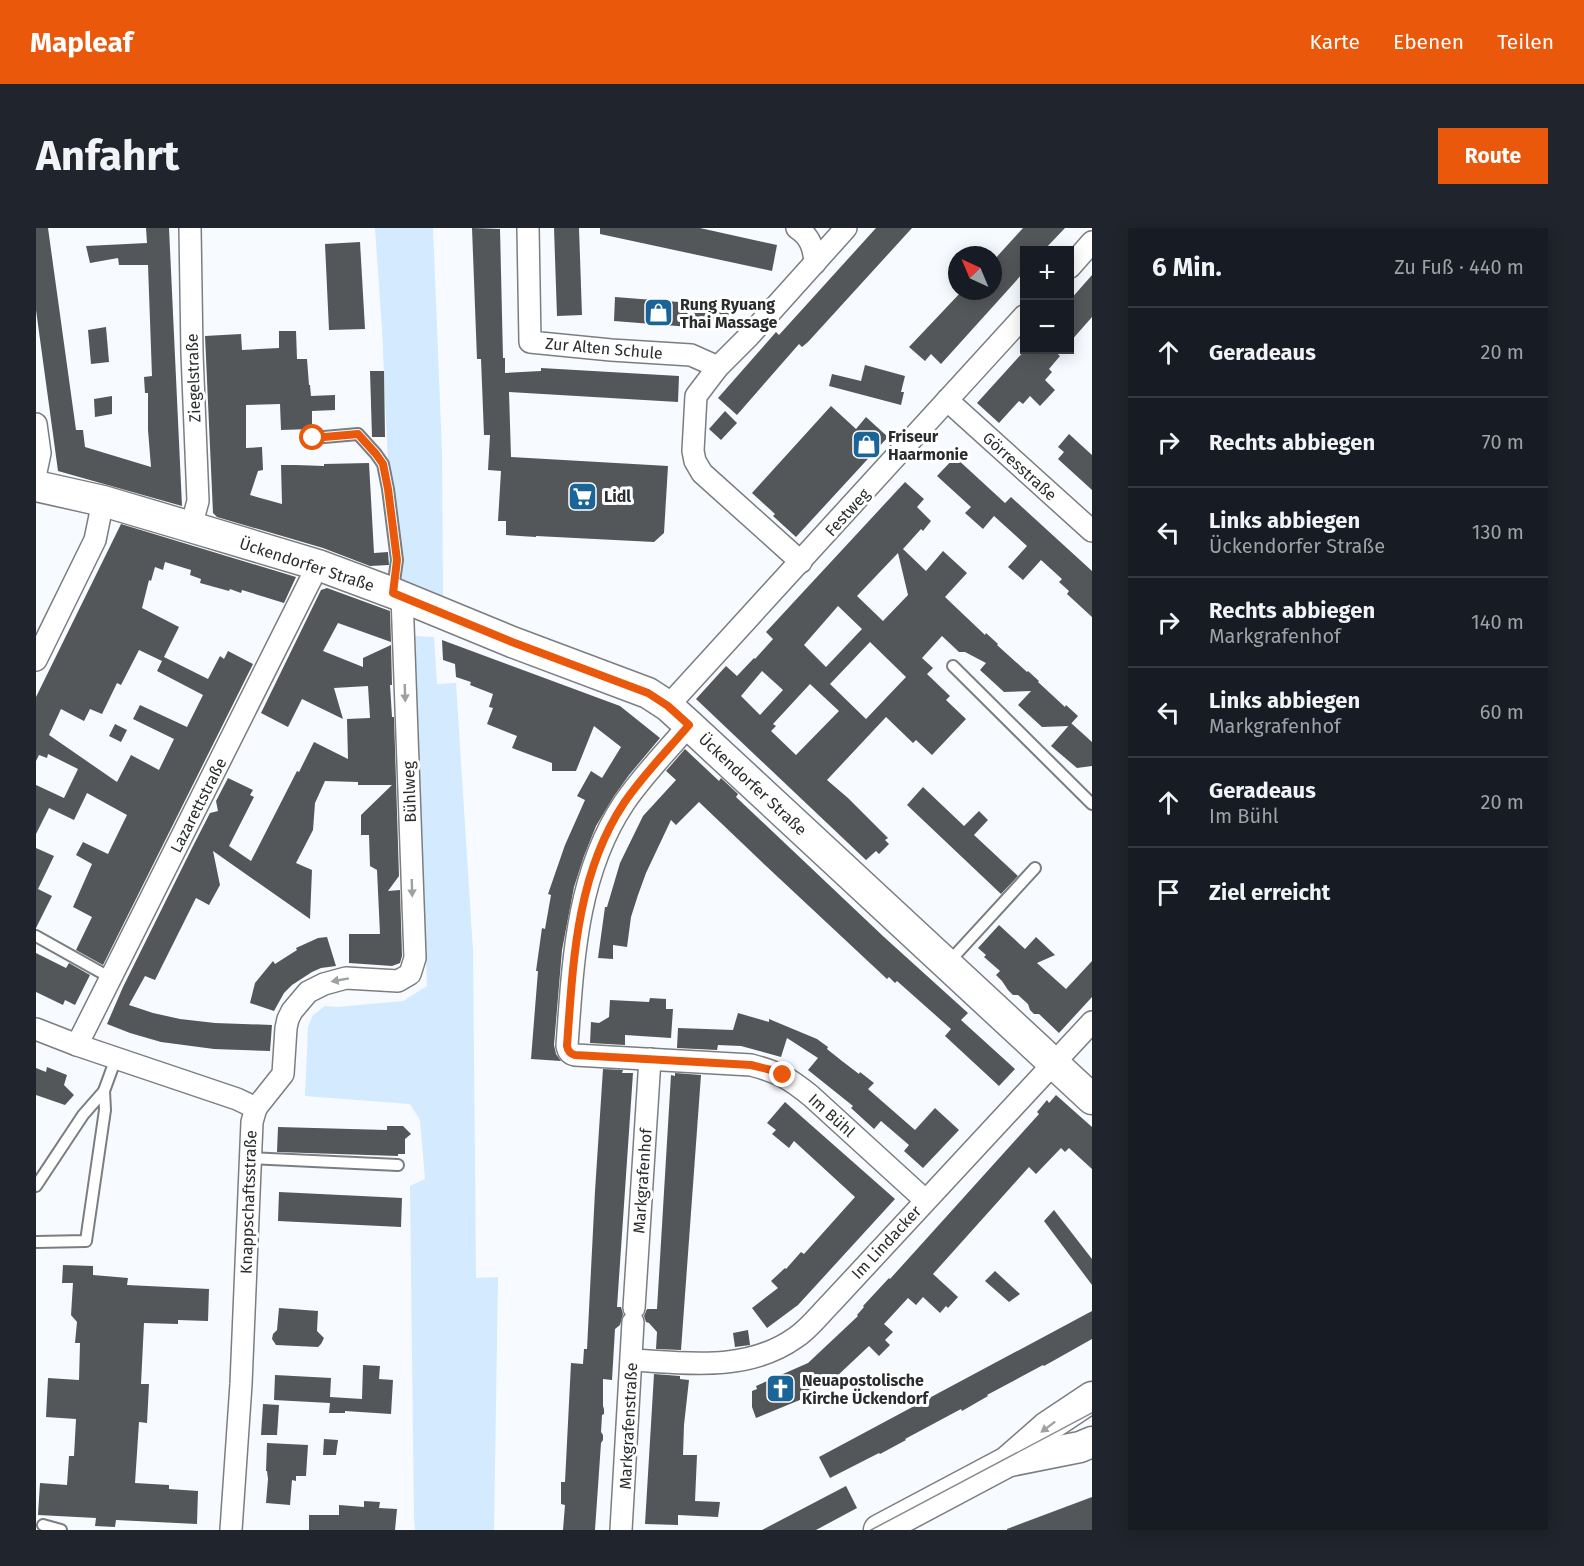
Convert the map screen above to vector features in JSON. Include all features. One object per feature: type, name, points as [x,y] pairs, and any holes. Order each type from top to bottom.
[{"type":"main road","name":"Ückendorfer Straße","points":[[36,486],[103,501],[318,565],[648,693],[679,716],[1092,1099]]},
{"type":"main road","points":[[879,1530],[1007,1462],[1047,1427],[1092,1397]]},
{"type":"main road","points":[[1007,1462],[1080,1447],[1092,1442]]},
{"type":"street","name":"Ziegelstraße","points":[[190,228],[198,501],[191,527]]},
{"type":"street","name":"Zur Alten Schule","points":[[528,228],[530,342],[691,356],[718,367]]},
{"type":"street","points":[[801,562],[702,473],[695,461],[693,451],[696,396],[718,367],[749,336],[846,228]]},
{"type":"street","points":[[808,232],[814,250],[815,263]]},
{"type":"street","points":[[1074,262],[1092,242]]},
{"type":"street","name":"Festweg","points":[[679,716],[801,562],[1020,320]]},
{"type":"street","name":"Görresstraße","points":[[948,400],[1092,531]]},
{"type":"street","points":[[36,424],[40,453],[36,472]]},
{"type":"street","points":[[36,660],[95,540],[103,501]]},
{"type":"street","name":"Lazarettstraße","points":[[77,1045],[318,565]]},
{"type":"street","name":"Bühlweg","points":[[256,1107],[283,1074],[288,1019],[308,992],[324,984],[346,978],[398,981],[410,974],[415,958],[397,594]]},
{"type":"street","points":[[650,1059],[571,1054],[567,1046],[572,966],[585,892],[597,858],[624,804],[642,780],[679,716]]},
{"type":"street","name":"Im Lindacker","points":[[632,1360],[706,1364],[750,1359],[776,1350],[801,1334],[1092,1022]]},
{"type":"street","name":"Knappschaftsstraße","points":[[36,1029],[256,1107],[252,1122],[241,1373],[231,1530]]},
{"type":"street","name":"Im Bühl","points":[[650,1059],[751,1065],[771,1070],[793,1081],[925,1200]]},
{"type":"street","name":"Markgrafenhof","points":[[634,1310],[650,1059]]},
{"type":"street","name":"Markgrafenstraße","points":[[621,1530],[634,1310]]},
{"type":"lane","points":[[313,438],[358,434],[383,464],[397,560],[397,594]]},
{"type":"lane","points":[[953,666],[1092,804]]},
{"type":"lane","points":[[947,964],[1035,868]]},
{"type":"lane","points":[[36,936],[111,978]]},
{"type":"lane","points":[[36,1186],[83,1115],[104,1091],[116,1058]]},
{"type":"lane","points":[[36,1242],[86,1241],[105,1110],[104,1091]]},
{"type":"lane","points":[[250,1158],[398,1165]]},
{"type":"lane","points":[[43,1525],[61,1530]]},
{"type":"shaded area","points":[[375,228],[433,228],[442,452],[443,600],[393,575]]},
{"type":"shaded area","points":[[415,636],[434,637],[437,684],[456,683],[473,951],[476,1278],[498,1277],[494,1530],[415,1530],[410,1186],[425,1179],[420,1120],[410,1104],[305,1096],[308,1027],[313,1015],[325,1006],[403,1001],[427,986]]},
{"type":"building","points":[[36,228],[48,228],[76,430],[83,430],[85,447],[151,467],[148,393],[145,393],[144,377],[152,376],[148,265],[119,265],[118,258],[90,263],[86,246],[147,243],[146,228],[169,228],[182,506],[58,471],[36,310]]},
{"type":"building","points":[[472,228],[500,229],[505,373],[541,371],[541,368],[679,376],[678,402],[509,392],[511,457],[668,466],[664,533],[654,542],[506,535],[506,521],[498,521],[501,471],[488,470],[490,435],[484,435],[481,359],[477,359]]},
{"type":"building","points":[[554,228],[579,228],[582,315],[557,316]]},
{"type":"building","points":[[600,228],[700,228],[777,245],[772,271],[600,234]]},
{"type":"building","points":[[876,228],[912,228],[808,342],[802,347],[799,344],[737,415],[718,398],[776,332],[779,335]]},
{"type":"building","points":[[1023,228],[1065,228],[1048,246],[1020,246],[1020,276],[1002,296],[1002,251]]},
{"type":"building","points":[[360,242],[365,329],[329,330],[325,244]]},
{"type":"building","points":[[1092,275],[1092,317],[1074,337],[1074,300],[1074,295]]},
{"type":"building","points":[[615,297],[730,306],[728,330],[614,321]]},
{"type":"building","points":[[953,300],[999,300],[941,364],[931,354],[925,361],[909,347]]},
{"type":"building","points":[[106,327],[109,362],[91,364],[88,330]]},
{"type":"building","points":[[279,331],[296,331],[297,359],[307,359],[311,396],[335,395],[335,410],[312,411],[312,429],[281,430],[280,404],[246,405],[246,448],[262,447],[263,470],[258,471],[250,495],[282,504],[281,465],[324,466],[324,464],[369,463],[374,553],[388,552],[389,565],[370,566],[323,548],[217,517],[213,513],[205,336],[241,334],[242,350],[279,348]]},
{"type":"building","points":[[1021,354],[1058,354],[1060,356],[1049,369],[1052,372],[1045,380],[1055,390],[1040,406],[1030,396],[1023,404],[1019,401],[999,423],[977,403]]},
{"type":"building","points":[[865,365],[905,376],[901,405],[829,386],[832,374],[861,381]]},
{"type":"building","points":[[370,371],[384,371],[385,437],[372,437]]},
{"type":"building","points":[[112,396],[112,414],[95,417],[94,399]]},
{"type":"building","points":[[831,406],[856,429],[866,417],[888,437],[796,537],[752,493]]},
{"type":"building","points":[[725,411],[737,423],[721,440],[709,429]]},
{"type":"building","points":[[1069,434],[1092,455],[1092,490],[1058,459],[1064,452],[1058,447]]},
{"type":"building","points":[[955,457],[1005,503],[1011,497],[1092,571],[1092,617],[1067,594],[1069,591],[1059,582],[1062,579],[1041,560],[1023,580],[1008,567],[1027,546],[994,516],[983,529],[965,513],[971,507],[937,476]]},
{"type":"building","points":[[905,482],[924,499],[917,507],[931,521],[903,549],[926,571],[943,551],[967,573],[945,597],[1065,707],[1066,705],[1078,716],[1069,726],[1042,727],[1018,705],[1031,691],[1004,692],[980,670],[986,663],[965,652],[959,652],[942,636],[922,658],[933,668],[927,674],[950,696],[946,700],[966,719],[932,755],[916,740],[913,743],[886,717],[827,780],[888,838],[885,840],[889,844],[879,854],[876,851],[866,860],[696,699],[726,666],[737,676],[755,659],[773,639],[766,632]],"holes":[[[898,553],[908,595],[883,621],[857,596]],[[838,606],[862,629],[826,667],[804,645]],[[870,642],[906,677],[866,719],[830,684]],[[762,671],[783,690],[760,715],[741,696]],[[810,684],[839,711],[796,755],[771,731],[776,726],[773,724]]]},
{"type":"building","points":[[121,524],[296,577],[284,603],[242,590],[241,593],[230,589],[229,591],[200,583],[201,579],[190,575],[191,570],[165,562],[163,570],[155,567],[142,608],[179,627],[164,657],[208,679],[220,656],[224,659],[228,651],[253,664],[103,965],[76,950],[92,917],[73,907],[92,864],[76,855],[83,842],[108,854],[127,815],[87,793],[74,820],[49,808],[36,834],[36,785],[64,798],[78,769],[48,754],[47,758],[39,755],[36,761],[36,697]],"holes":[[[139,650],[162,661],[157,671],[203,695],[187,727],[140,705],[133,719],[174,739],[159,770],[131,755],[117,782],[49,735],[61,709],[84,721],[90,709],[102,714],[117,683],[121,685]]]},
{"type":"building","points":[[327,588],[390,611],[391,642],[338,623],[323,651],[363,667],[363,658],[391,645],[392,685],[390,685],[392,717],[394,717],[399,876],[388,891],[400,890],[402,956],[400,963],[392,966],[349,963],[349,934],[380,934],[377,870],[370,866],[369,835],[361,835],[361,815],[392,785],[358,785],[358,782],[325,781],[315,803],[313,830],[296,863],[312,870],[310,919],[213,851],[220,885],[209,905],[196,898],[155,980],[145,976],[129,1005],[180,1019],[272,1025],[270,1051],[214,1049],[161,1042],[107,1024],[123,987],[210,813],[218,811],[216,801],[228,778],[253,790],[250,795],[254,797],[229,846],[251,861],[314,742],[348,759],[347,719],[370,718],[368,686],[334,688],[343,719],[302,699],[288,727],[261,713],[321,590]]},
{"type":"building","points":[[442,640],[620,706],[660,738],[629,775],[596,826],[574,887],[562,950],[554,1045],[561,1061],[531,1059],[538,971],[536,971],[542,928],[545,929],[551,895],[548,894],[565,845],[585,800],[577,796],[591,771],[602,778],[621,747],[594,726],[576,771],[552,771],[552,763],[512,748],[517,736],[487,724],[493,708],[489,707],[493,694],[456,677],[455,664],[443,660]]},
{"type":"building","points":[[1071,723],[1092,742],[1092,766],[1077,768],[1051,746]]},
{"type":"building","points":[[115,724],[127,730],[121,742],[109,736]]},
{"type":"building","points":[[685,749],[719,781],[721,778],[738,794],[736,797],[968,1013],[961,1020],[1015,1069],[999,1086],[945,1036],[951,1029],[897,981],[895,983],[889,977],[887,979],[699,802],[676,825],[671,820],[638,895],[631,917],[627,947],[613,945],[613,959],[598,958],[605,907],[607,907],[620,863],[643,816],[676,780],[666,771]]},
{"type":"building","points":[[923,787],[964,826],[979,811],[988,820],[974,835],[1018,876],[1001,894],[907,805]]},
{"type":"building","points":[[36,848],[54,856],[38,889],[52,896],[36,928]]},
{"type":"building","points":[[999,925],[1025,949],[1036,937],[1055,955],[1037,963],[1066,989],[1092,961],[1092,997],[1059,1033],[1039,1014],[1034,1014],[1028,1004],[1018,995],[1013,995],[1008,990],[996,975],[1000,971],[984,957],[986,955],[978,948]]},
{"type":"building","points":[[327,937],[336,966],[321,968],[292,985],[284,993],[274,1011],[250,1003],[255,983],[273,961],[275,964],[297,950],[296,948],[318,938]]},
{"type":"building","points":[[36,953],[66,968],[69,963],[90,975],[75,1005],[65,1000],[63,1005],[36,992]]},
{"type":"building","points":[[650,998],[666,999],[666,1009],[673,1009],[671,1038],[625,1035],[625,1045],[590,1043],[591,1022],[599,1023],[609,1017],[610,1000],[649,1002]]},
{"type":"building","points":[[738,1013],[769,1022],[769,1019],[817,1039],[842,1061],[874,1083],[868,1089],[915,1130],[935,1108],[959,1130],[923,1168],[904,1151],[909,1145],[881,1121],[874,1129],[851,1108],[853,1106],[808,1070],[818,1058],[787,1038],[781,1057],[741,1046],[718,1045],[717,1050],[677,1048],[678,1028],[733,1030]]},
{"type":"building","points":[[47,1067],[67,1075],[64,1085],[74,1095],[65,1105],[36,1095],[36,1068],[46,1072]]},
{"type":"building","points":[[603,1069],[633,1073],[617,1307],[621,1307],[623,1314],[620,1325],[615,1329],[612,1380],[603,1379],[604,1414],[602,1415],[601,1432],[603,1440],[595,1530],[563,1530],[565,1505],[561,1504],[561,1482],[565,1482],[571,1363],[583,1364],[584,1349],[587,1349]]},
{"type":"building","points":[[675,1073],[701,1075],[681,1350],[656,1349],[657,1332],[646,1322],[644,1316],[647,1309],[657,1309],[671,1075],[675,1076]]},
{"type":"building","points":[[1056,1095],[1092,1127],[1092,1169],[1069,1148],[1065,1152],[1061,1148],[1036,1174],[1029,1167],[933,1274],[958,1297],[948,1308],[946,1306],[940,1313],[923,1297],[916,1305],[908,1298],[884,1324],[893,1332],[885,1340],[890,1345],[879,1356],[869,1346],[836,1377],[833,1375],[820,1380],[809,1389],[812,1395],[756,1418],[752,1407],[752,1391],[757,1389],[756,1386],[808,1363],[858,1316],[863,1306],[1039,1114],[1037,1112],[1047,1100],[1049,1103]]},
{"type":"building","points":[[785,1102],[895,1199],[798,1305],[767,1328],[752,1308],[778,1288],[771,1281],[801,1252],[804,1254],[855,1197],[794,1141],[789,1148],[772,1134],[776,1130],[767,1123]]},
{"type":"building","points":[[387,1126],[403,1126],[411,1134],[405,1139],[405,1154],[398,1154],[398,1156],[277,1152],[278,1127],[387,1130]]},
{"type":"building","points":[[279,1192],[402,1198],[401,1227],[278,1221]]},
{"type":"building","points":[[1054,1210],[1092,1259],[1092,1285],[1044,1221]]},
{"type":"building","points":[[63,1265],[93,1266],[93,1275],[128,1278],[127,1285],[209,1289],[208,1321],[178,1320],[178,1324],[144,1323],[141,1384],[149,1384],[147,1423],[139,1422],[135,1483],[169,1485],[169,1489],[198,1491],[197,1524],[116,1520],[115,1527],[95,1526],[96,1518],[38,1515],[40,1483],[67,1485],[69,1456],[74,1456],[76,1419],[46,1417],[48,1378],[79,1380],[80,1343],[75,1343],[77,1322],[71,1315],[73,1283],[62,1283]]},
{"type":"building","points":[[995,1271],[1020,1294],[1009,1302],[985,1281]]},
{"type":"building","points":[[279,1308],[318,1311],[317,1331],[324,1338],[321,1344],[318,1347],[276,1345],[272,1339],[277,1330]]},
{"type":"building","points":[[1092,1311],[1092,1339],[987,1395],[962,1411],[961,1409],[880,1454],[830,1478],[819,1457]]},
{"type":"building","points":[[748,1330],[750,1345],[735,1347],[733,1333]]},
{"type":"building","points":[[363,1365],[380,1366],[379,1379],[393,1380],[391,1414],[345,1411],[345,1413],[329,1413],[330,1403],[274,1400],[275,1375],[331,1378],[330,1397],[362,1399]]},
{"type":"building","points":[[654,1374],[680,1376],[680,1379],[689,1380],[683,1455],[697,1455],[695,1501],[720,1502],[718,1517],[678,1515],[678,1525],[645,1524]]},
{"type":"building","points":[[263,1404],[279,1405],[277,1435],[261,1435]]},
{"type":"building","points":[[324,1439],[338,1440],[336,1455],[323,1455]]},
{"type":"building","points":[[267,1443],[308,1445],[306,1476],[296,1476],[296,1481],[292,1480],[290,1505],[266,1503]]},
{"type":"building","points":[[846,1486],[857,1508],[816,1530],[762,1530]]},
{"type":"building","points":[[1092,1497],[1092,1530],[1007,1530],[1007,1529]]},
{"type":"building","points":[[364,1501],[380,1502],[379,1508],[397,1509],[395,1530],[309,1530],[309,1515],[339,1515],[339,1505],[364,1507]]},
{"type":"tram line","points":[[871,1530],[1092,1413]]},
{"type":"place","name":"Rung Ryuang Thai Massage","points":[[659,313]]},
{"type":"place","name":"Friseur Haarmonie","points":[[867,445]]},
{"type":"place","name":"Lidl","points":[[583,496]]},
{"type":"place","name":"Neuapostolische Kirche Ückendorf","points":[[781,1389]]},
{"type":"route","points":[[313,438],[358,434],[383,464],[397,560],[393,593],[512,642],[648,693],[668,706],[689,725],[624,804],[597,858],[585,892],[573,959],[568,1050],[575,1055],[751,1065],[783,1075]]}]
